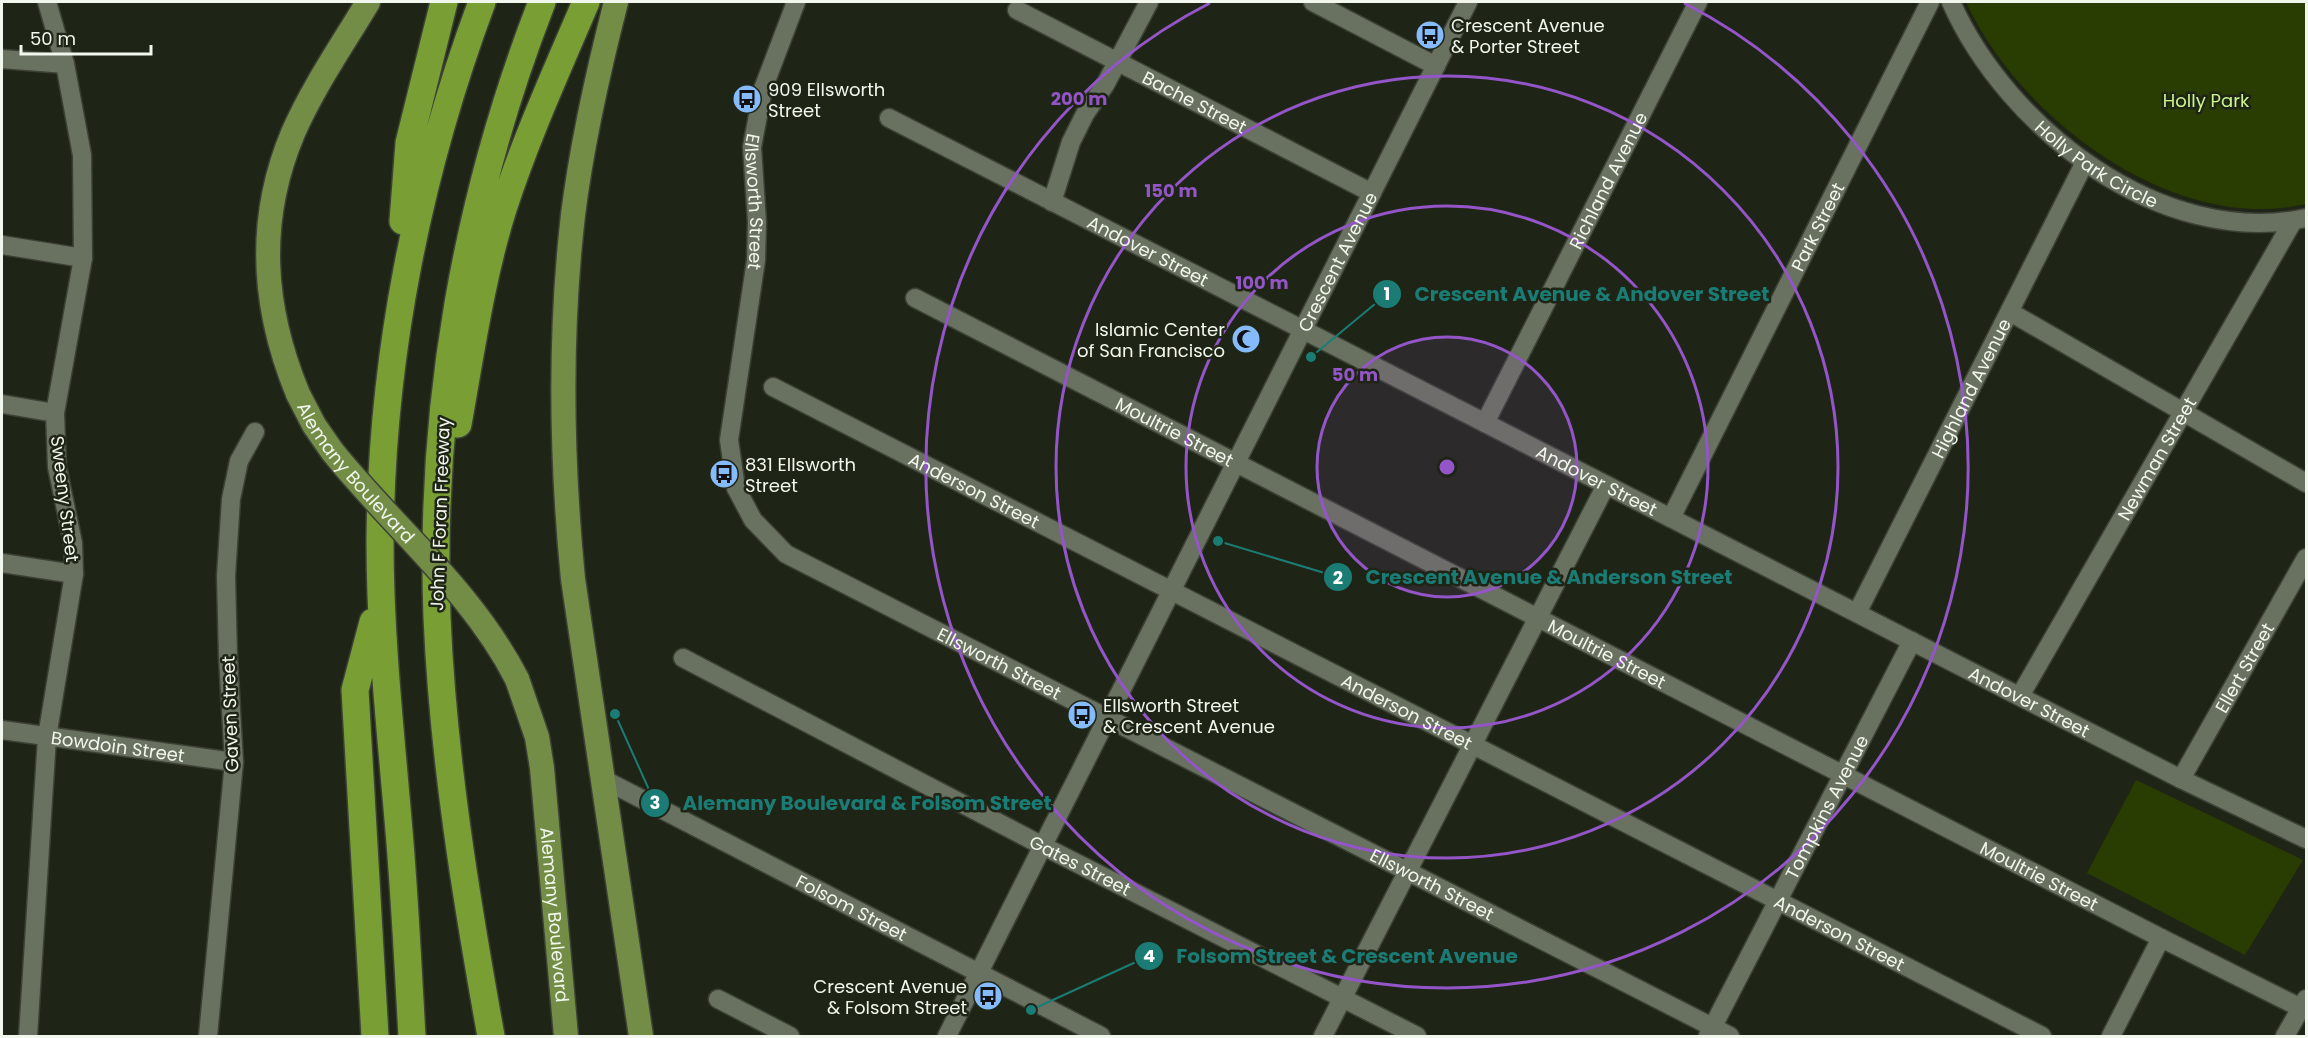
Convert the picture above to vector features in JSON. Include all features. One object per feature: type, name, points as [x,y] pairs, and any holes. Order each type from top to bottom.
[{"type":"highway","points":[[412,1036],[399,835],[387,714],[381,595],[381,500],[409,143],[444,2]]},
{"type":"highway","points":[[393,357],[427,178],[457,71],[482,2]]},
{"type":"highway","name":"John F Foran Freeway","points":[[491,1036],[465,882],[441,692],[436,540],[446,386],[464,268],[499,124],[542,2]]},
{"type":"highway","points":[[436,540],[487,270],[503,211],[523,149],[586,2]]},
{"type":"highway","points":[[375,1036],[355,690],[381,595]]},
{"type":"highway","points":[[399,835],[426,1036]]},
{"type":"highway","points":[[465,882],[482,1036]]},
{"type":"main road","name":"Alemany Boulevard","points":[[368,2],[294,132],[282,165],[268,228],[269,297],[284,361],[314,425],[332,451],[474,610],[503,651],[517,679],[539,747],[566,1036]]},
{"type":"main road","points":[[616,2],[586,131],[573,214],[562,360],[562,435],[573,579],[641,1036]]},
{"type":"main road","points":[[559,957],[578,1036]]},
{"type":"street","name":"Sweeny Street","points":[[28,1036],[47,737],[74,574],[73,543],[57,467],[55,413],[83,258],[82,155],[65,64],[47,2]]},
{"type":"street","name":"Ellsworth Street","points":[[796,2],[763,90],[752,147],[757,222],[756,260],[729,440],[736,488],[753,519],[786,554],[1408,871],[1710,1032],[1730,1036]]},
{"type":"street","points":[[1052,202],[1071,142],[1085,114],[1118,63],[1149,2]]},
{"type":"street","points":[[1313,2],[1436,66]]},
{"type":"street","name":"Crescent Avenue","points":[[947,1036],[1468,2]]},
{"type":"street","name":"Richland Avenue","points":[[1485,423],[1698,2]]},
{"type":"street","name":"Park Street","points":[[1671,518],[1930,2]]},
{"type":"street","name":"Holly Park Circle","points":[[1951,2],[1972,43],[2011,95],[2035,121],[2085,162],[2113,180],[2168,206],[2226,220],[2260,222],[2300,219]]},
{"type":"street","name":"Bache Street","points":[[1017,10],[1372,193]]},
{"type":"street","points":[[2,58],[65,64]]},
{"type":"street","name":"Andover Street","points":[[889,118],[2181,779],[2307,839]]},
{"type":"street","name":"Highland Avenue","points":[[1857,613],[2085,162]]},
{"type":"street","name":"Newman Street","points":[[2020,696],[2184,412],[2300,219]]},
{"type":"street","points":[[2,244],[83,258]]},
{"type":"street","name":"Moultrie Street","points":[[915,298],[2161,939],[2304,1003]]},
{"type":"street","points":[[2010,312],[2307,483]]},
{"type":"street","name":"Anderson Street","points":[[773,387],[2042,1036]]},
{"type":"street","points":[[2,404],[55,413]]},
{"type":"street","name":"Gaven Street","points":[[208,1036],[234,762],[228,658],[227,554],[231,499],[238,461],[255,432]]},
{"type":"street","points":[[1323,1036],[1606,485]]},
{"type":"street","name":"Ellert Street","points":[[2181,779],[2307,558]]},
{"type":"street","points":[[2,563],[74,574]]},
{"type":"street","name":"Tompkins Avenue","points":[[1710,1032],[1912,641]]},
{"type":"street","name":"Gates Street","points":[[683,658],[1043,846],[1417,1036]]},
{"type":"street","name":"Bowdoin Street","points":[[2,730],[234,762]]},
{"type":"street","name":"Folsom Street","points":[[601,778],[1101,1036]]},
{"type":"street","points":[[2111,1036],[2161,939]]},
{"type":"street","points":[[718,999],[790,1036]]},
{"type":"street","points":[[2285,1036],[2304,1003]]},
{"type":"green space","name":"Holly Park","points":[[1966,2],[2306,2],[2306,204],[2256,209],[2205,202],[2154,184],[2106,158],[2062,125],[2023,87],[1990,45]]},
{"type":"green space","points":[[2136,780],[2303,860],[2245,955],[2087,873]]},
{"type":"place","name":"Crescent Avenue & Porter Street","points":[[1430,35]]},
{"type":"place","name":"909 Ellsworth Street","points":[[747,99]]},
{"type":"place","name":"Islamic Center of San Francisco","points":[[1246,339]]},
{"type":"place","name":"Crescent Avenue & Andover Street","points":[[1311,357]]},
{"type":"place","name":"831 Ellsworth Street","points":[[724,474]]},
{"type":"place","name":"Crescent Avenue & Anderson Street","points":[[1218,541]]},
{"type":"place","name":"Alemany Boulevard & Folsom Street","points":[[615,714]]},
{"type":"place","name":"Ellsworth Street & Crescent Avenue","points":[[1082,715]]},
{"type":"place","name":"Crescent Avenue & Folsom Street","points":[[988,996]]},
{"type":"place","name":"Folsom Street & Crescent Avenue","points":[[1031,1010]]}]
